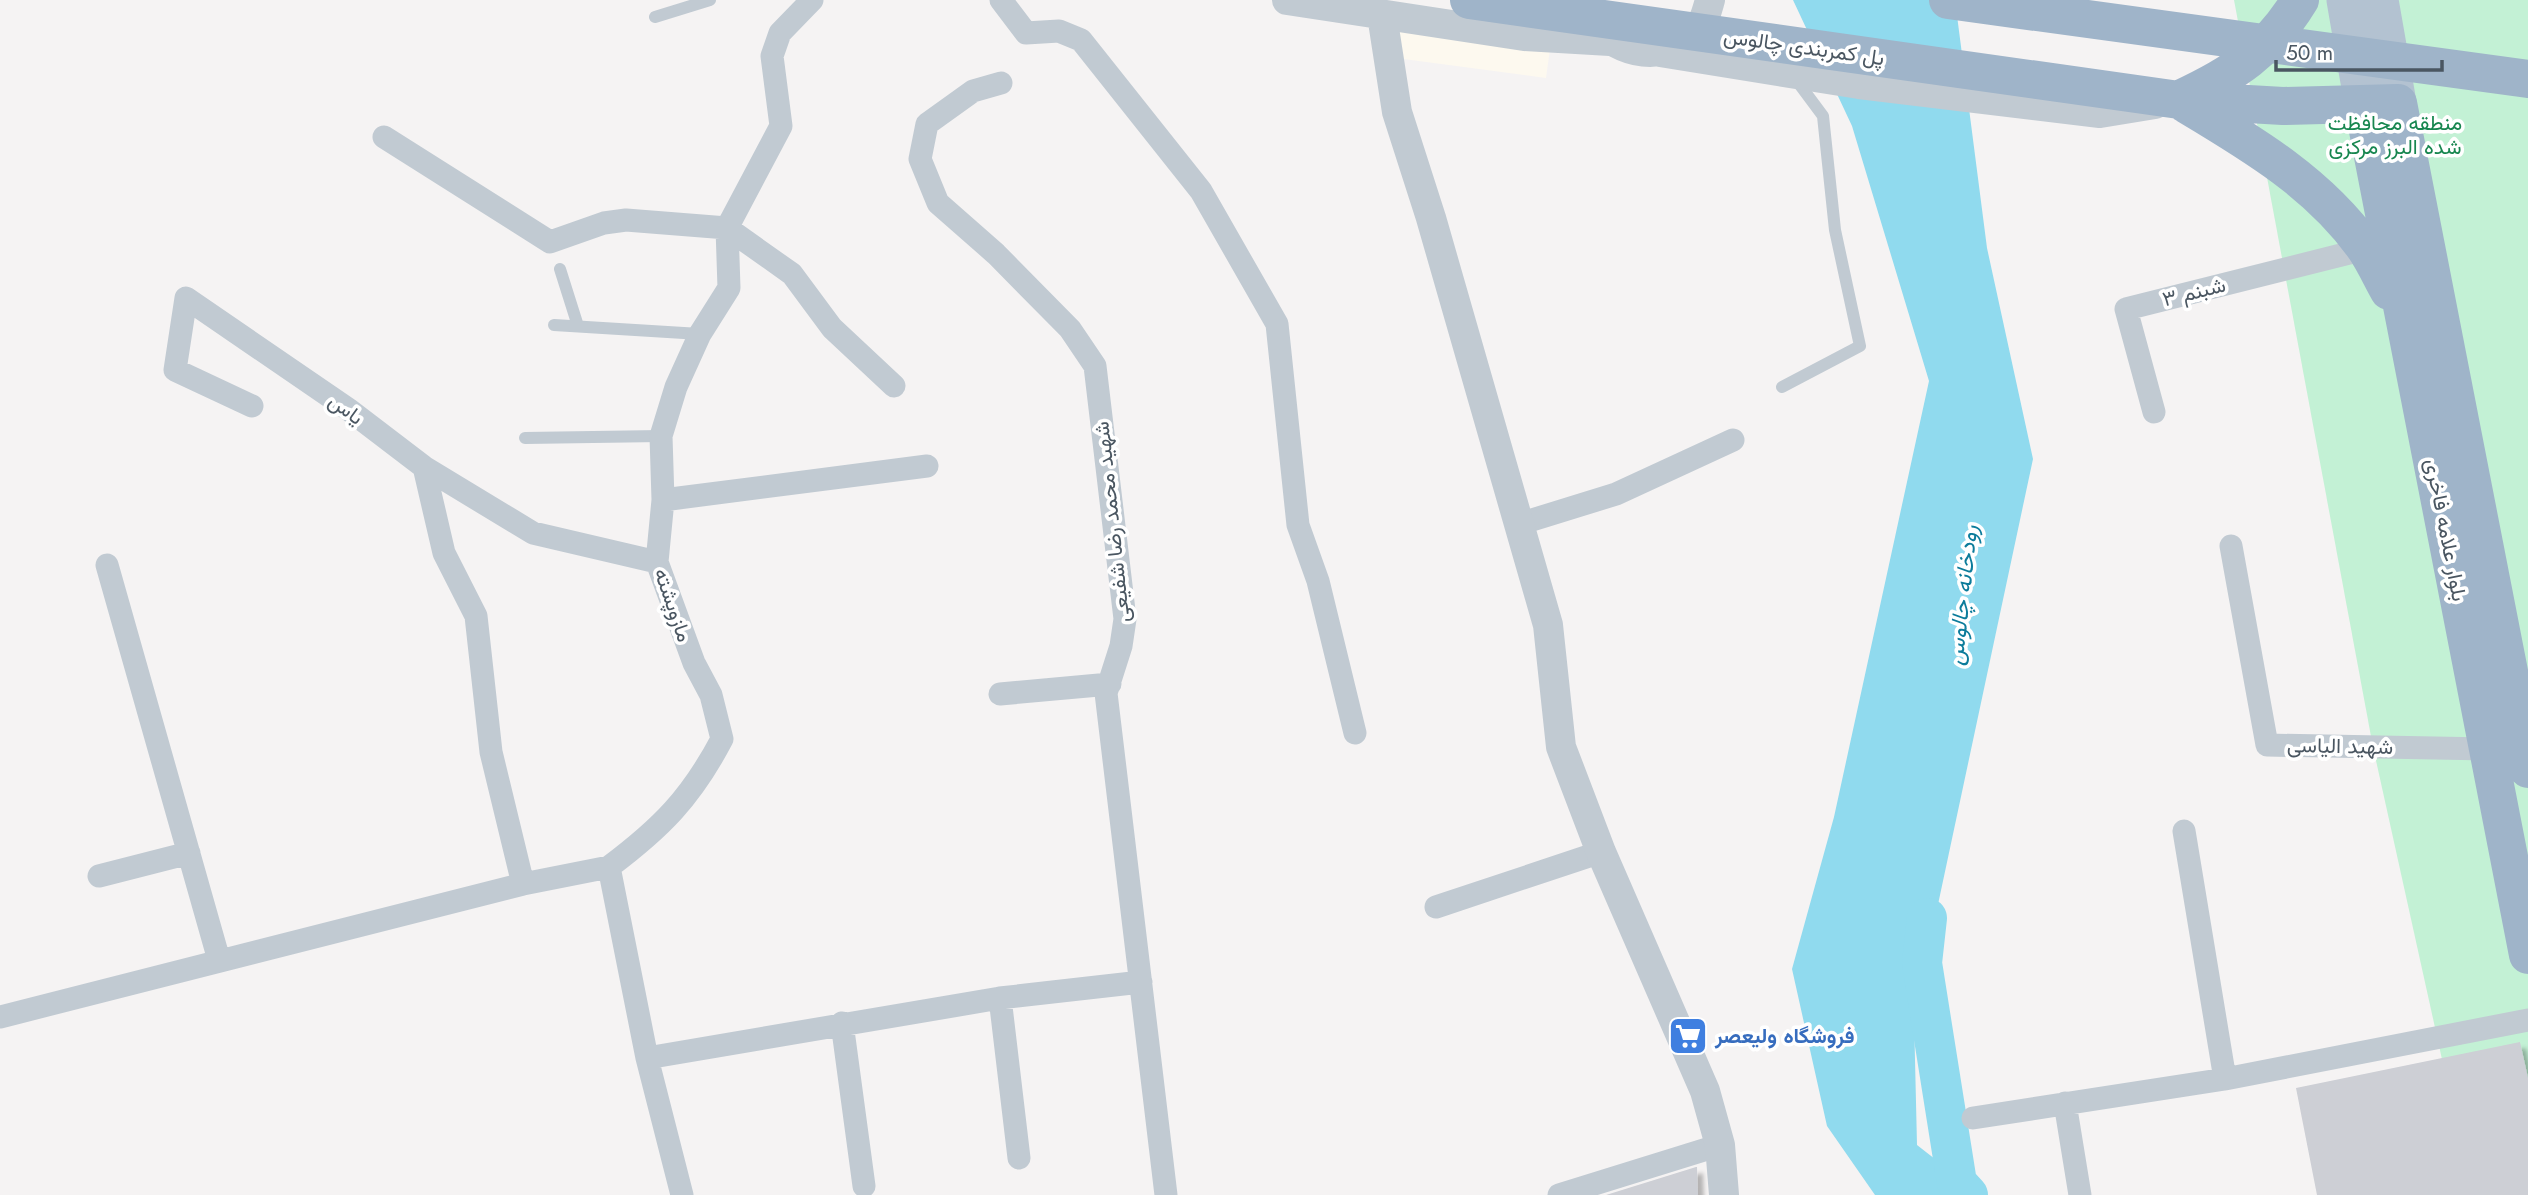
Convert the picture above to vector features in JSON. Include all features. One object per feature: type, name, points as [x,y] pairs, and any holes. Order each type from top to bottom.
[{"type":"highway","name":"پل کمربندی چالوس","points":[[1469,0],[2179,100],[2283,106],[2381,104]]},
{"type":"highway","points":[[1948,0],[2528,79]]},
{"type":"highway","points":[[2179,100],[2221,80],[2260,53],[2286,23],[2300,0]]},
{"type":"highway","points":[[2179,100],[2279,163],[2333,213],[2365,248],[2405,321]]},
{"type":"highway","name":"بلوار علامه فاخری","points":[[2381,104],[2405,321],[2528,954]]},
{"type":"highway","name":"بلوار علامه فاخری","points":[[2381,104],[2528,769]]},
{"type":"main road","points":[[2345,0],[2381,104]]},
{"type":"main road","points":[[2380,0],[2381,104]]},
{"type":"street","name":"مازوپشته","points":[[609,867],[656,832],[702,778],[722,739],[711,695],[694,663],[657,562],[663,500],[661,436],[676,387],[700,334],[729,288],[727,228],[781,126],[772,56],[780,33],[812,0]]},
{"type":"street","points":[[1001,0],[1026,33],[1059,32],[1082,40],[1201,191],[1277,324],[1298,525],[1318,581],[1355,733]]},
{"type":"street","points":[[1287,0],[1524,36],[1610,41],[1634,52],[1661,52],[1859,84],[2010,103],[2100,113],[2179,100]]},
{"type":"street","points":[[1524,36],[1538,32],[1546,21],[1545,6],[1540,0]]},
{"type":"street","points":[[1585,0],[1592,22],[1610,41]]},
{"type":"street","points":[[1661,52],[1685,41],[1703,22],[1710,0]]},
{"type":"street","points":[[1382,15],[1397,112],[1431,218],[1548,625],[1561,747],[1601,852],[1705,1091],[1720,1145],[1724,1195]]},
{"type":"street","name":"شهید محمد رضا شفیعی","points":[[1001,83],[973,91],[927,124],[920,159],[938,203],[996,254],[1070,329],[1095,366],[1125,619],[1121,646],[1106,693],[1166,1195]]},
{"type":"street","points":[[384,136],[550,242],[604,223],[626,220],[727,228],[792,274],[832,328],[894,386]]},
{"type":"street","name":"شبنم ۳","points":[[2154,412],[2126,309],[2365,248]]},
{"type":"street","name":"یاس","points":[[252,406],[175,370],[186,298],[348,409],[424,467],[533,533],[657,562]]},
{"type":"street","points":[[1519,524],[1616,494],[1733,440]]},
{"type":"street","points":[[663,500],[927,466]]},
{"type":"street","points":[[424,467],[444,553],[476,616],[491,752],[523,884]]},
{"type":"street","name":"شهید الیاسی","points":[[2231,546],[2267,745],[2489,750]]},
{"type":"street","points":[[107,565],[219,961]]},
{"type":"street","points":[[1000,694],[1110,684]]},
{"type":"street","points":[[2184,831],[2225,1079]]},
{"type":"street","points":[[1436,907],[1601,852]]},
{"type":"street","points":[[99,876],[190,853]]},
{"type":"street","points":[[0,1017],[523,884],[609,867],[647,1058],[682,1195]]},
{"type":"street","points":[[647,1058],[1000,998],[1141,982]]},
{"type":"street","points":[[1000,998],[1019,1158]]},
{"type":"street","points":[[1973,1118],[2225,1079],[2528,1020]]},
{"type":"street","points":[[842,1023],[864,1186]]},
{"type":"street","points":[[2065,1103],[2080,1195]]},
{"type":"street","points":[[1559,1195],[1720,1145]]},
{"type":"lane","points":[[655,17],[710,0]]},
{"type":"lane","points":[[1782,387],[1860,346],[1835,230],[1823,116],[1792,74]]},
{"type":"lane","points":[[560,269],[578,326]]},
{"type":"lane","points":[[554,325],[700,334]]},
{"type":"lane","points":[[525,438],[661,436]]},
{"type":"shaded area","points":[[1400,28],[1550,49],[1546,78],[1396,58]]},
{"type":"green space","name":"منطقه محافظت شده البرز مرکزی","points":[[2234,0],[2528,0],[2528,1195],[2472,1195],[2373,747]]},
{"type":"water","points":[[1793,0],[1955,0],[1987,248],[2033,459],[1914,1017],[1917,1145],[1981,1195],[1875,1195],[1827,1126],[1792,969],[1834,817],[1929,381],[1852,126]]},
{"type":"building","points":[[2520,1042],[2528,1078],[2528,1195],[2317,1195],[2296,1088]]},
{"type":"building","points":[[1696,1167],[1698,1195],[1606,1195]]},
{"type":"waterway","name":"رودخانه چالوس","points":[[1927,918],[1922,963],[1957,1183],[1968,1195]]},
{"type":"place","name":"فروشگاه ولیعصر","points":[[1688,1036]]}]
